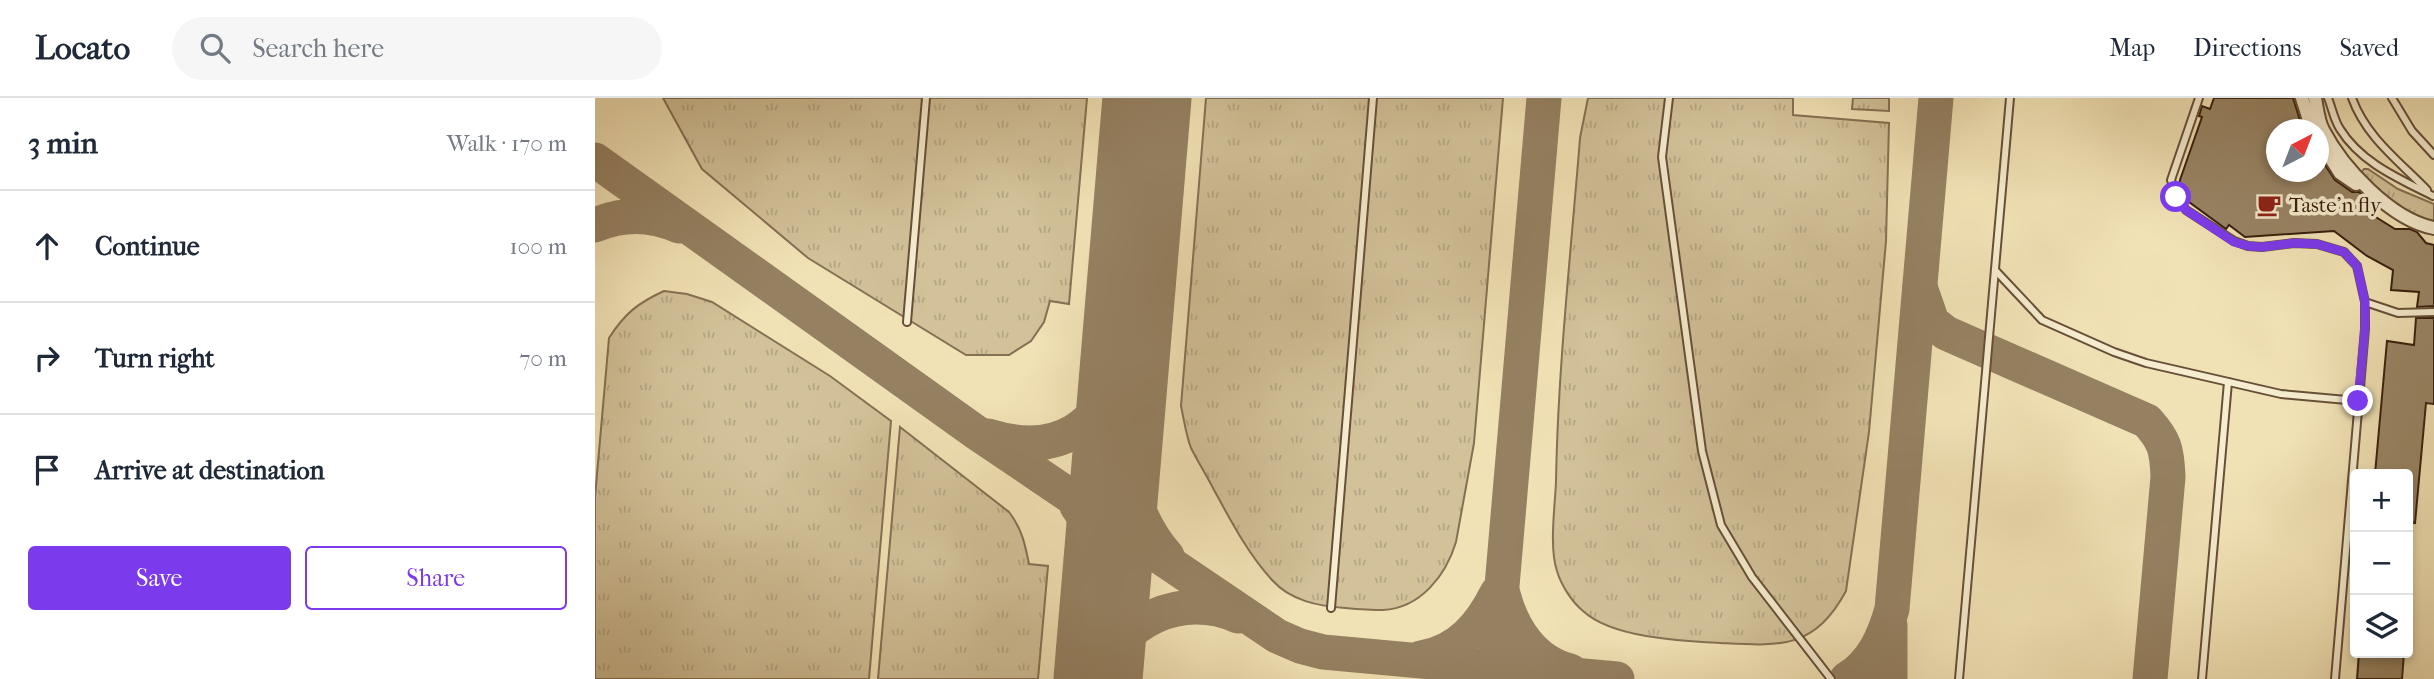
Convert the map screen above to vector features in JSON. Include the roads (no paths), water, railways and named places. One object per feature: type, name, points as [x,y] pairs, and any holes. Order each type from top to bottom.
[{"type":"street","points":[[2302,98],[2309,119]]},
{"type":"street","points":[[2315,98],[2321,127],[2347,167],[2378,198]]},
{"type":"street","points":[[2329,156],[2340,173],[2425,226],[2434,228]]},
{"type":"lane","points":[[907,322],[926,98]]},
{"type":"lane","points":[[1331,608],[1373,98]]},
{"type":"lane","points":[[1669,98],[1662,157],[1702,451],[1721,525],[1752,578],[1831,679]]},
{"type":"lane","points":[[1959,679],[2010,98]]},
{"type":"lane","points":[[2199,98],[2171,180],[2176,197],[2186,210],[2234,242],[2262,247],[2294,243],[2317,244],[2344,252],[2357,266],[2365,302],[2365,328],[2335,679]]},
{"type":"lane","points":[[2329,98],[2340,129],[2364,156],[2386,172],[2434,196]]},
{"type":"lane","points":[[2352,98],[2364,125],[2375,140],[2434,196]]},
{"type":"lane","points":[[2392,98],[2412,131],[2434,155]]},
{"type":"lane","points":[[1995,270],[2042,320],[2146,363],[2281,394],[2358,401]]},
{"type":"lane","points":[[2365,302],[2397,313],[2434,312]]},
{"type":"lane","points":[[2202,679],[2228,382]]},
{"type":"place","name":"Taste'n fly","points":[[2269,205]]}]
